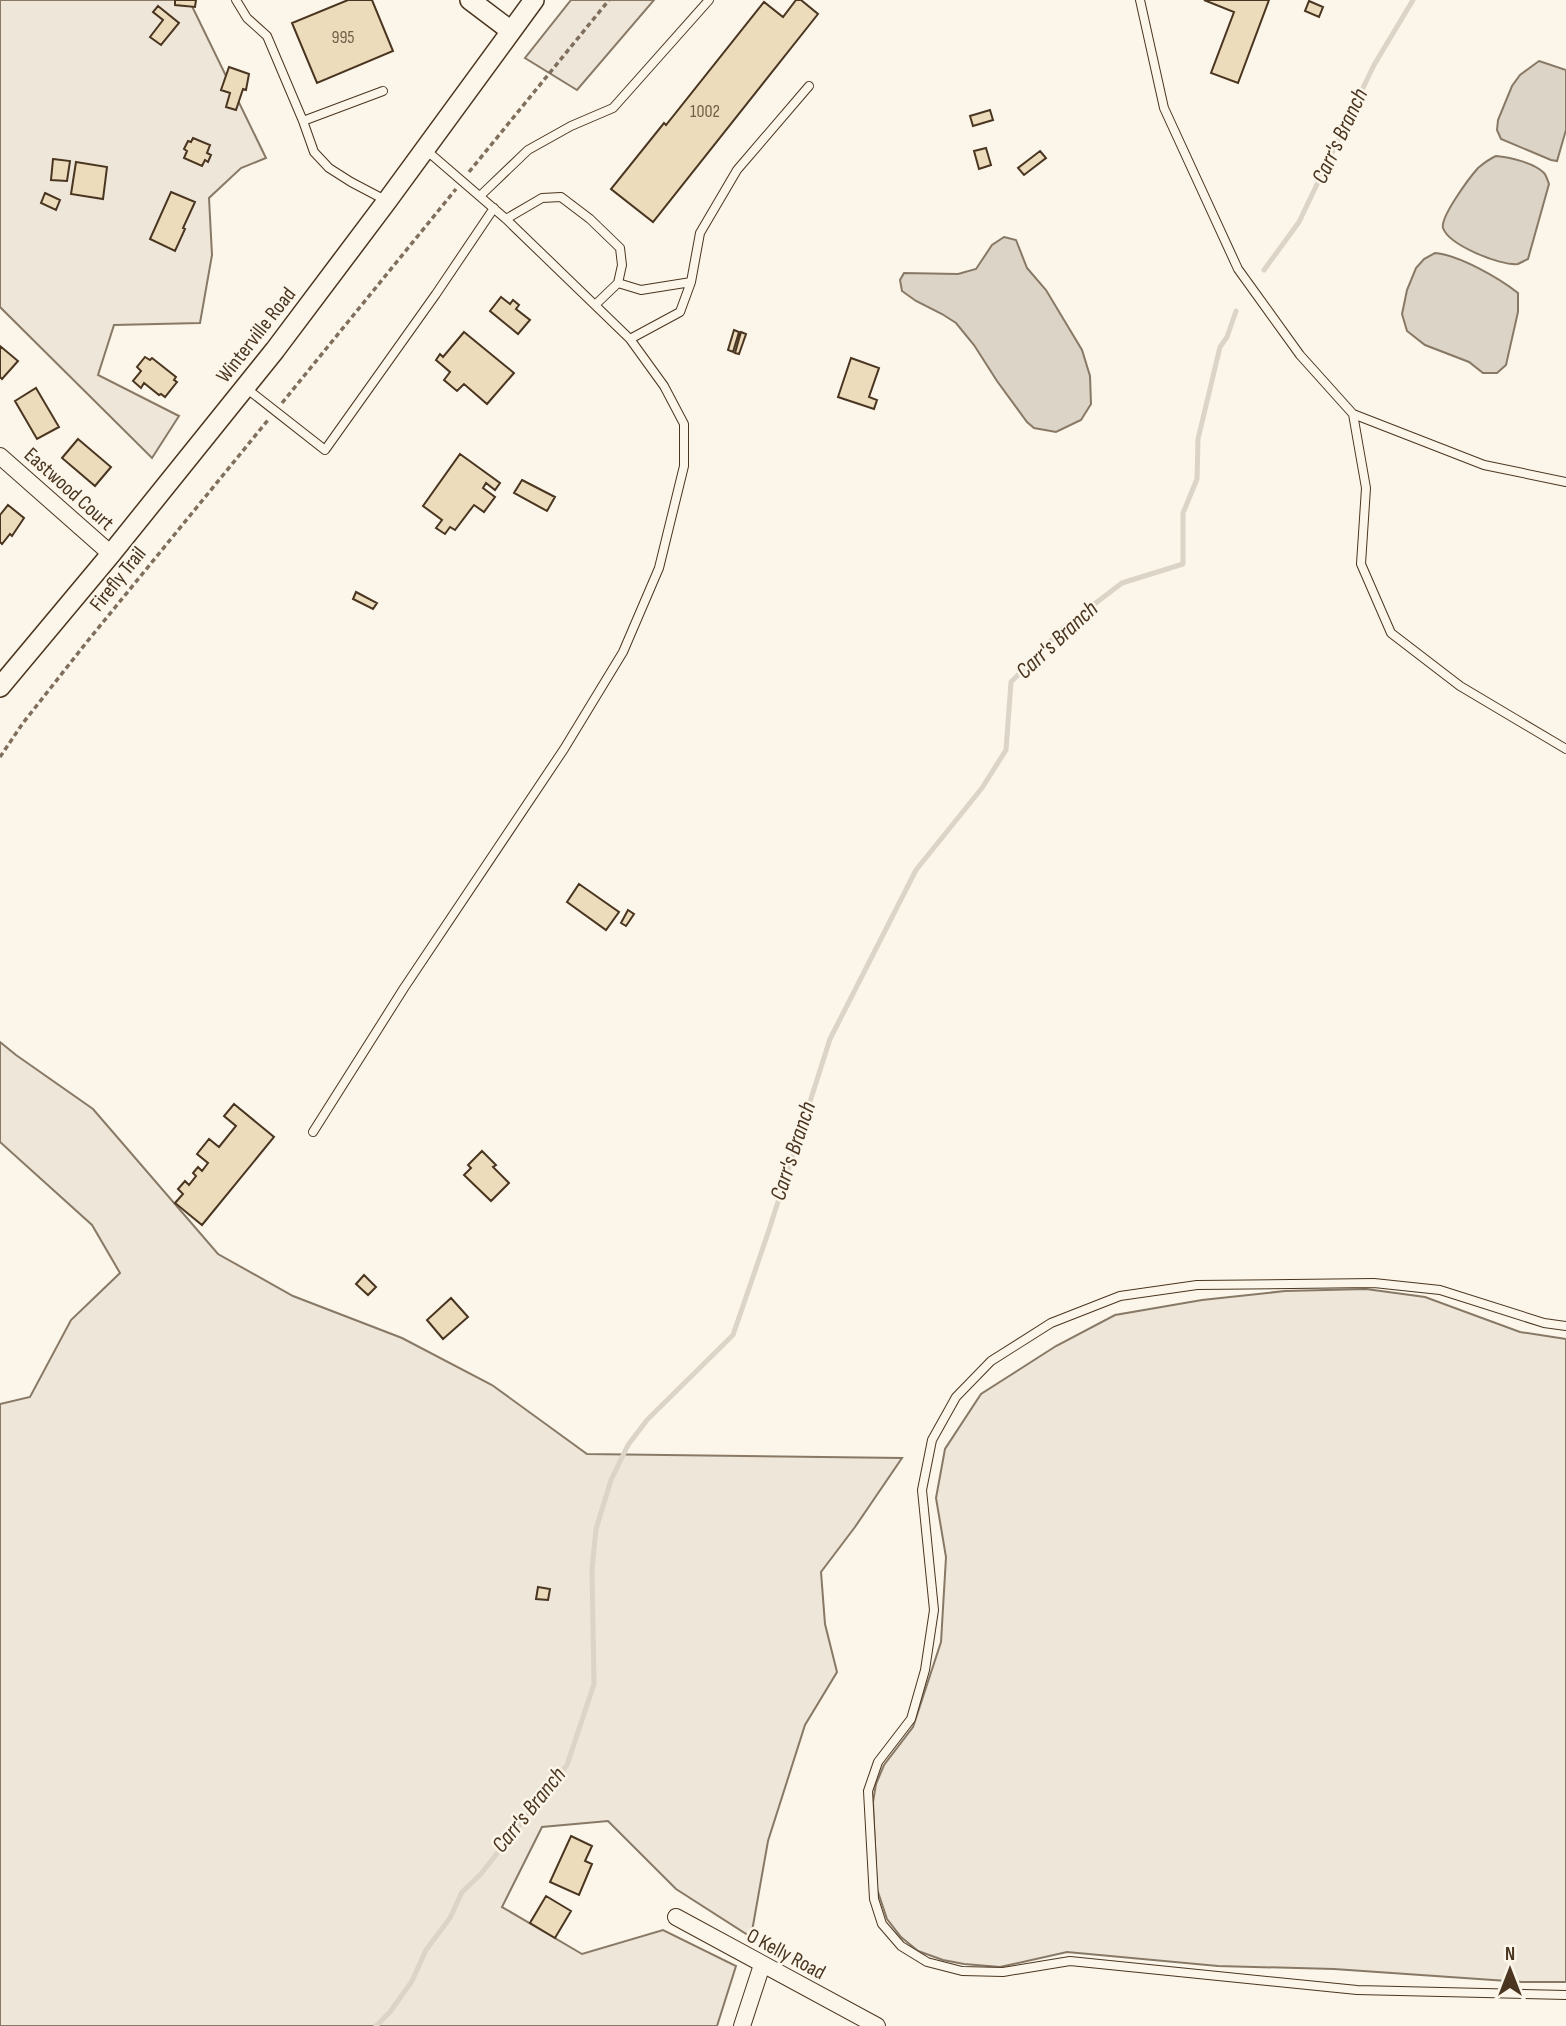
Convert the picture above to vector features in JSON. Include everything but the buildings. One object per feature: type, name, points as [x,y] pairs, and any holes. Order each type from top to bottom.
[{"type":"street","points":[[470,0],[511,31]]},
{"type":"street","name":"Winterville Road","points":[[0,687],[245,387],[426,150],[534,0]]},
{"type":"street","name":"Eastwood Court","points":[[0,456],[111,554]]},
{"type":"street","name":"O Kelly Road","points":[[676,1917],[877,2026]]},
{"type":"street","points":[[742,2026],[762,1965]]},
{"type":"lane","points":[[236,0],[247,18],[267,36],[314,152],[330,168],[387,201]]},
{"type":"lane","points":[[480,196],[527,150],[571,126],[613,108],[709,0]]},
{"type":"lane","points":[[1140,0],[1164,108],[1238,269],[1300,355],[1353,414],[1484,465],[1566,482]]},
{"type":"lane","points":[[630,339],[680,312],[691,282],[700,233],[737,170],[809,86]]},
{"type":"lane","points":[[303,121],[383,91]]},
{"type":"lane","points":[[313,1132],[623,652],[659,568],[684,466],[684,424],[664,386],[630,339],[506,219],[426,150]]},
{"type":"lane","points":[[506,219],[542,198],[561,197],[590,219],[620,248],[622,265],[618,283],[595,305]]},
{"type":"lane","points":[[245,387],[325,450],[494,208]]},
{"type":"lane","points":[[618,283],[641,290],[691,282]]},
{"type":"lane","points":[[1353,414],[1366,488],[1361,564],[1391,633],[1460,686],[1566,749]]},
{"type":"lane","points":[[1566,1325],[1544,1323],[1440,1290],[1374,1283],[1197,1285],[1120,1296],[1051,1323],[991,1361],[957,1397],[932,1440],[922,1490],[934,1610],[925,1670],[911,1719],[878,1762],[868,1791],[874,1899],[882,1924],[901,1946],[927,1962],[962,1970],[1003,1972],[1070,1961],[1357,1990],[1566,1994]]},
{"type":"path","points":[[475,164],[610,0]]},
{"type":"path","points":[[283,401],[438,210]]},
{"type":"path","name":"Firefly Trail","points":[[0,757],[23,723],[86,643],[265,423]]},
{"type":"shaded area","points":[[0,0],[189,0],[266,158],[241,168],[209,198],[212,255],[200,323],[114,325],[98,375],[179,416],[152,458],[0,307]]},
{"type":"shaded area","points":[[571,0],[654,0],[577,90],[525,58]]},
{"type":"shaded area","points":[[1539,61],[1566,70],[1566,130],[1557,161],[1501,139],[1497,130],[1498,120],[1512,86],[1520,75]]},
{"type":"shaded area","points":[[1496,156],[1535,166],[1544,173],[1549,184],[1528,259],[1518,264],[1500,262],[1476,253],[1447,235],[1443,228],[1446,215],[1469,180],[1478,168]]},
{"type":"shaded area","points":[[1004,237],[1016,240],[1027,268],[1046,290],[1082,350],[1090,376],[1091,404],[1081,420],[1056,432],[1034,428],[1027,422],[956,323],[902,291],[900,280],[904,273],[958,274],[976,269],[992,245]]},
{"type":"shaded area","points":[[1435,253],[1478,268],[1518,293],[1518,312],[1506,365],[1497,373],[1483,373],[1469,362],[1425,345],[1407,331],[1402,314],[1407,290],[1416,268],[1424,259]]},
{"type":"shaded area","points":[[0,1042],[93,1109],[218,1254],[293,1296],[402,1338],[492,1385],[587,1454],[902,1458],[821,1572],[825,1624],[837,1672],[805,1725],[768,1841],[751,1937],[676,1889],[608,1821],[542,1827],[502,1907],[582,1954],[663,1930],[736,1966],[717,2026],[0,2026],[0,1404],[30,1397],[71,1320],[120,1273],[92,1225],[0,1142]]},
{"type":"shaded area","points":[[1366,1289],[1425,1297],[1520,1332],[1566,1339],[1566,1982],[1522,1982],[1334,1969],[1218,1966],[1067,1952],[1000,1967],[943,1960],[918,1951],[901,1937],[887,1919],[877,1889],[873,1802],[876,1784],[884,1765],[913,1727],[941,1642],[946,1557],[936,1498],[945,1449],[981,1394],[1056,1346],[1115,1315],[1202,1300],[1285,1291]]},
{"type":"waterway","name":"Carr's Branch","points":[[1264,270],[1299,222],[1374,65],[1413,0]]},
{"type":"waterway","name":"Carr's Branch","points":[[376,2026],[390,2012],[412,1981],[426,1950],[450,1918],[462,1892],[480,1875],[567,1765],[594,1684],[592,1569],[596,1529],[611,1480],[628,1445],[647,1420],[733,1335],[830,1039],[916,870],[982,788],[1006,750],[1011,682],[1063,628],[1122,583],[1183,564],[1183,513],[1197,479],[1198,439],[1220,347],[1227,337],[1236,311]]}]
